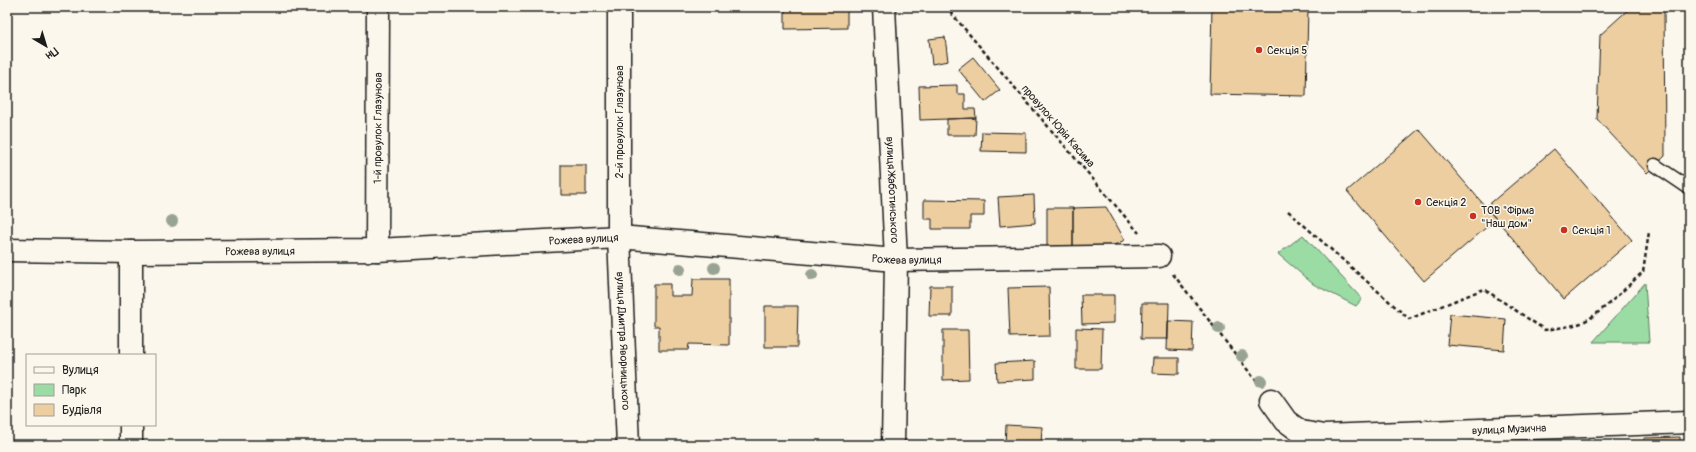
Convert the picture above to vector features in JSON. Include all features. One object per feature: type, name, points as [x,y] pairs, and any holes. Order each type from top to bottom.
[{"type":"street","name":"1-й провулок Глазунова","points":[[377,250],[378,7]]},
{"type":"street","name":"2-й провулок Глазунова","points":[[619,7],[619,237]]},
{"type":"street","name":"вулиця Жаботинського","points":[[884,7],[896,260],[893,445]]},
{"type":"street","name":"Рожева вулиця","points":[[7,250],[131,252],[377,250],[619,237],[896,260],[1159,256]]},
{"type":"street","name":"вулиця Дмитра Яворницького","points":[[619,237],[628,445]]},
{"type":"street","points":[[131,252],[131,354]]},
{"type":"street","name":"вулиця Музична","points":[[1271,400],[1286,421],[1301,432],[1324,436],[1689,422]]},
{"type":"street","points":[[130,445],[131,426]]},
{"type":"lane","points":[[1655,165],[1689,188]]},
{"type":"path","name":"провулок Юрія Касима","points":[[946,7],[1159,256],[1271,400]]},
{"type":"path","points":[[1288,211],[1409,319],[1484,289],[1545,330],[1571,326],[1593,316],[1643,272],[1649,232]]},
{"type":"green space","points":[[1303,235],[1362,299],[1356,306],[1313,284],[1278,254]]},
{"type":"green space","points":[[1645,283],[1649,342],[1593,342]]},
{"type":"building","points":[[785,7],[847,7],[847,28],[785,29]]},
{"type":"building","name":"Секція 5","points":[[1212,7],[1308,7],[1306,96],[1210,94]]},
{"type":"building","points":[[1631,7],[1664,7],[1665,156],[1647,173],[1597,119],[1600,35]]},
{"type":"building","points":[[945,37],[948,61],[932,64],[929,39]]},
{"type":"building","points":[[973,57],[1000,90],[985,102],[958,69]]},
{"type":"building","points":[[957,85],[957,94],[965,94],[965,109],[975,109],[976,118],[920,120],[919,86]]},
{"type":"building","points":[[976,118],[975,135],[947,135],[947,119]]},
{"type":"building","name":"Секція 2","points":[[1419,129],[1496,219],[1424,281],[1347,191]]},
{"type":"building","points":[[982,132],[1026,133],[1026,152],[981,151]]},
{"type":"building","name":"Секція 1","points":[[1554,149],[1632,240],[1564,299],[1486,207]]},
{"type":"building","points":[[561,165],[586,165],[586,195],[561,195]]},
{"type":"building","points":[[1034,195],[1035,223],[1000,226],[998,197]]},
{"type":"building","points":[[924,200],[984,201],[984,216],[970,216],[970,229],[932,229],[932,219],[924,219]]},
{"type":"building","points":[[1106,207],[1125,240],[1107,248],[1073,250],[1073,208]]},
{"type":"building","points":[[1047,208],[1073,208],[1073,250],[1047,250]]},
{"type":"building","points":[[693,279],[729,279],[729,345],[689,344],[688,350],[659,350],[659,326],[654,326],[654,284],[670,284],[670,296],[692,296]]},
{"type":"building","points":[[930,286],[952,286],[952,316],[929,316]]},
{"type":"building","points":[[1049,287],[1050,336],[1010,337],[1008,288]]},
{"type":"building","points":[[1081,295],[1114,295],[1114,323],[1082,324]]},
{"type":"building","points":[[1142,303],[1169,303],[1168,339],[1141,339]]},
{"type":"building","points":[[765,306],[798,306],[797,347],[765,347]]},
{"type":"building","points":[[1450,314],[1506,319],[1504,350],[1447,345]]},
{"type":"building","points":[[1168,321],[1193,322],[1192,351],[1167,350]]},
{"type":"building","points":[[1076,328],[1102,329],[1101,369],[1076,369]]},
{"type":"building","points":[[943,330],[968,330],[969,379],[943,380]]},
{"type":"building","points":[[1153,358],[1179,358],[1179,374],[1152,373]]},
{"type":"building","points":[[1035,361],[1035,379],[997,381],[996,363]]},
{"type":"building","points":[[1006,425],[1042,427],[1041,445],[1005,445]]},
{"type":"building","points":[[1680,437],[1680,445],[1644,445],[1644,438]]},
{"type":"building","points":[[1202,441],[1253,441],[1253,445],[1202,445]]},
{"type":"place","name":"Секція 5","points":[[1259,50]]},
{"type":"place","name":"Секція 2","points":[[1418,202]]},
{"type":"place","name":"ТОВ \"Фірма \"Наш дом\"","points":[[1473,216]]},
{"type":"place","name":"Секція 1","points":[[1564,230]]}]
